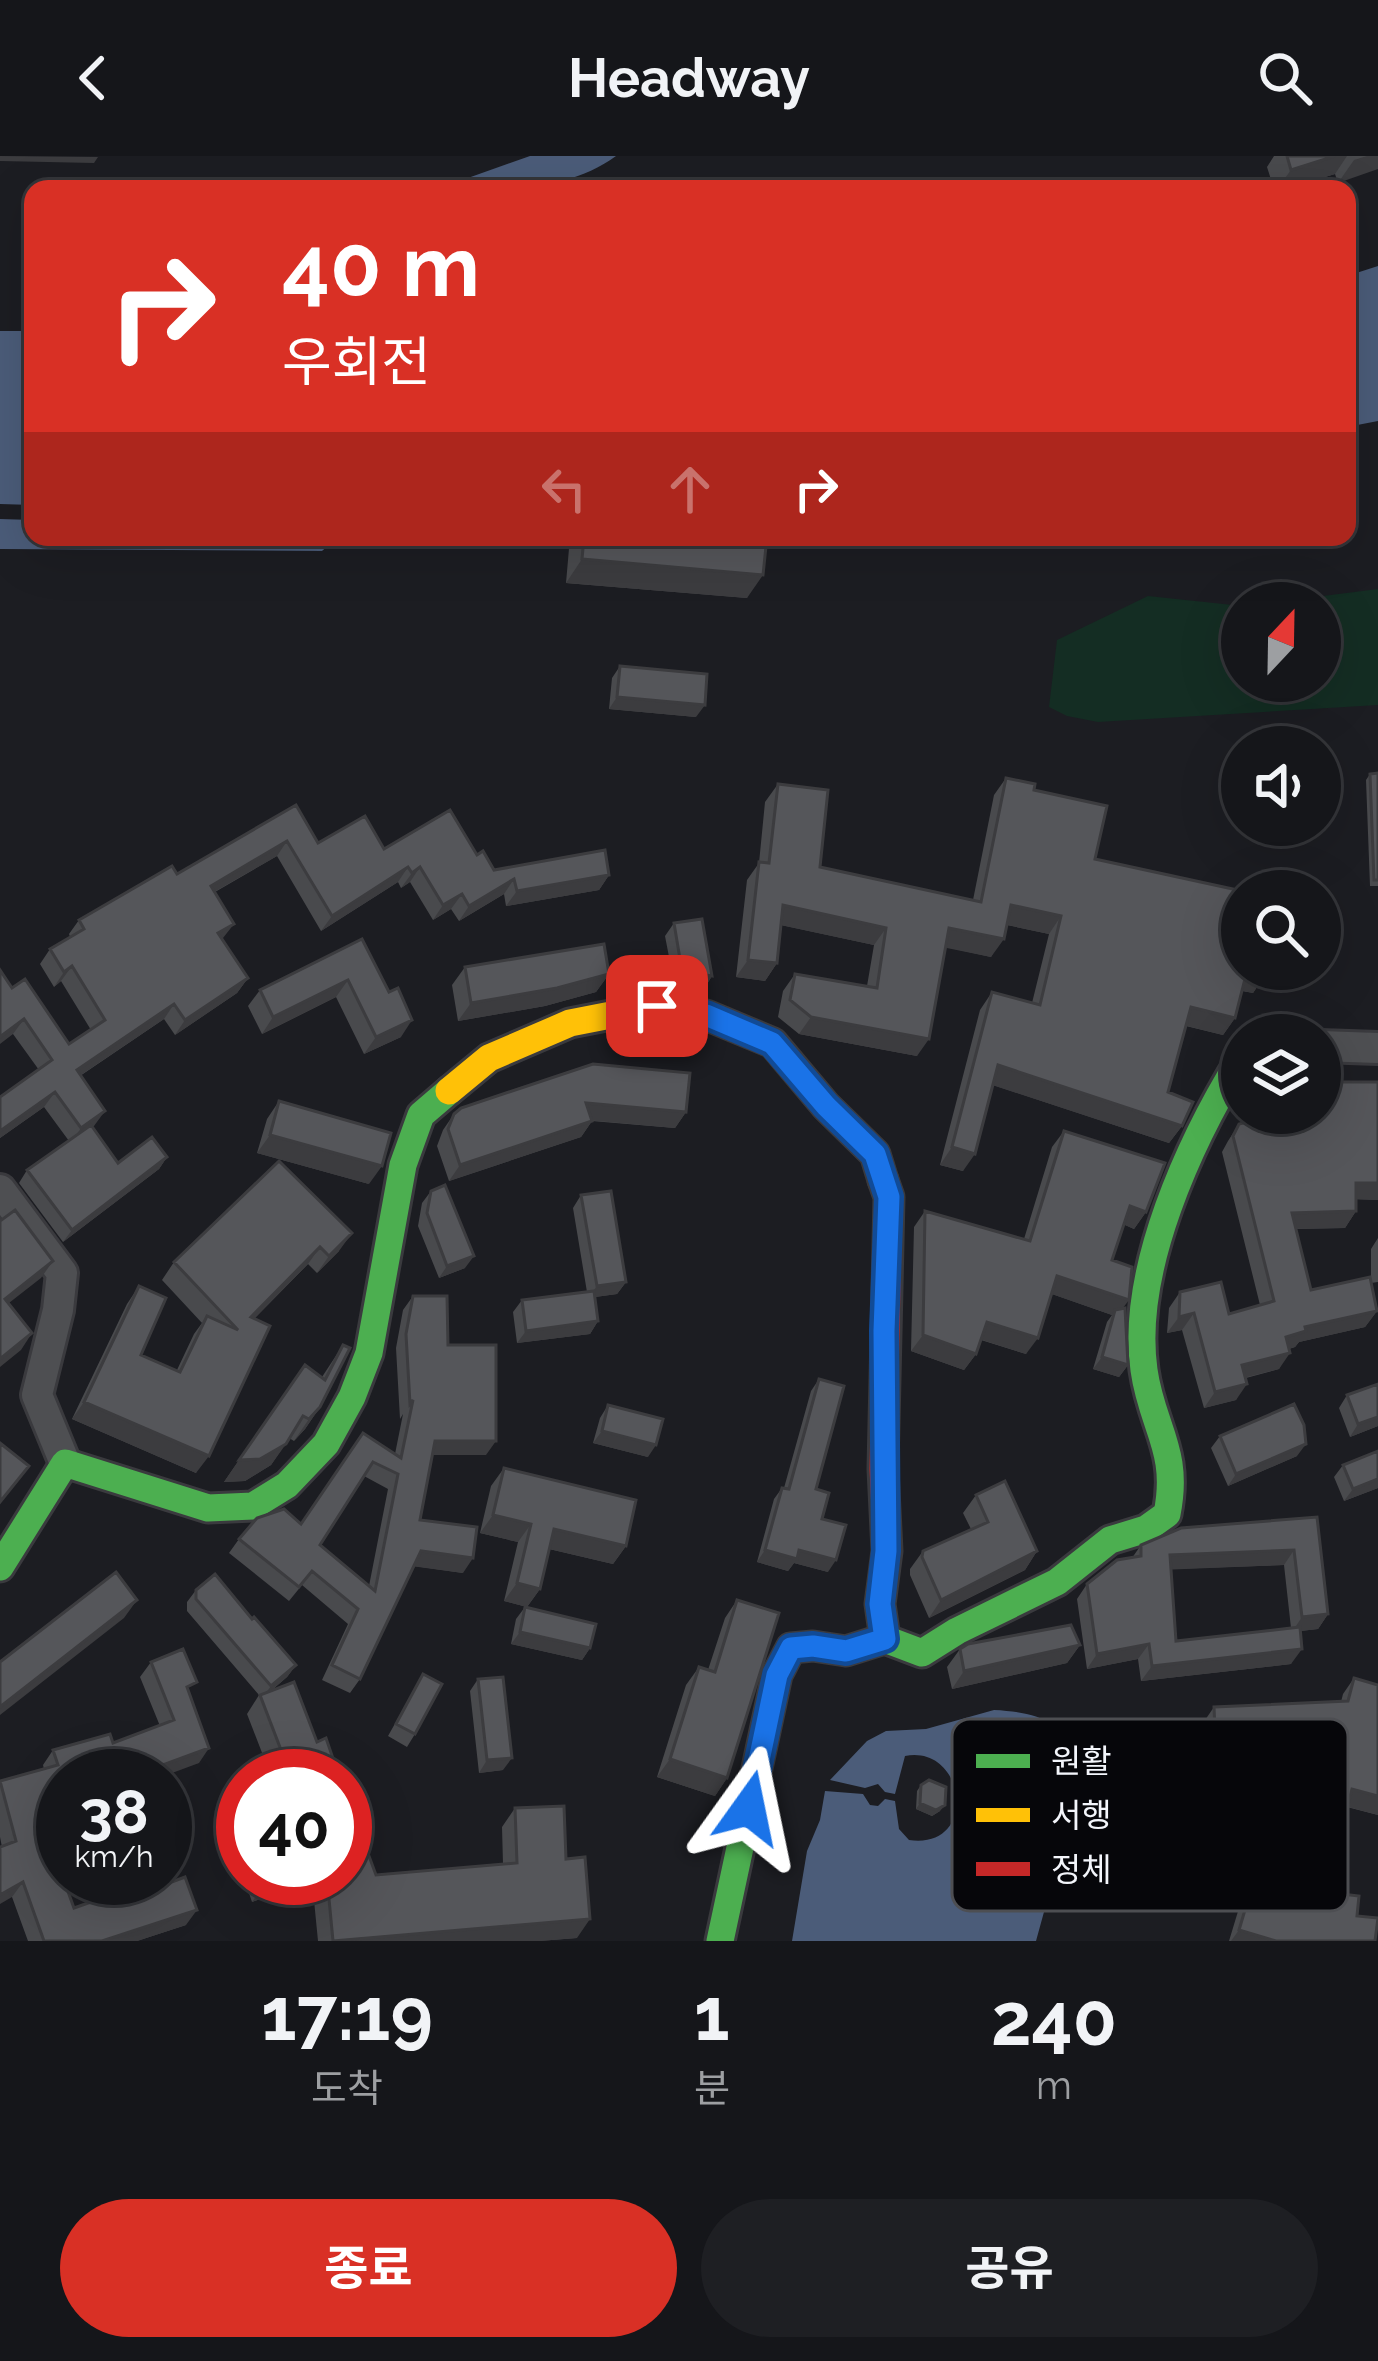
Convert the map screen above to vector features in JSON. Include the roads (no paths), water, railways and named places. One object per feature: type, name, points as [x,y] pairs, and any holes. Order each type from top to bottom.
[{"type":"street","points":[[65,1463],[208,1508],[253,1506],[287,1485],[326,1444],[369,1353],[403,1165],[421,1114],[489,1058],[570,1022],[657,1006],[706,1015],[772,1043],[875,1154],[889,1197],[883,1400],[886,1551],[880,1604],[885,1639]]},
{"type":"street","points":[[1341,1047],[1378,1048]]},
{"type":"street","points":[[720,1941],[777,1675],[791,1648],[846,1651],[885,1639],[922,1653],[1057,1582],[1110,1540],[1146,1528],[1167,1514],[1175,1486],[1171,1451],[1144,1375],[1141,1321],[1154,1251],[1172,1194],[1221,1098]]},
{"type":"street","points":[[0,1190],[62,1273],[37,1395],[65,1463]]},
{"type":"street","points":[[0,1567],[65,1463]]},
{"type":"water","points":[[530,156],[616,156],[564,180],[462,180]]},
{"type":"water","points":[[1378,266],[1378,421],[1356,425],[1356,273]]},
{"type":"water","points":[[0,331],[24,331],[24,505],[0,504]]},
{"type":"water","points":[[0,519],[24,520],[24,546],[328,546],[322,551],[0,549]]},
{"type":"water","points":[[994,1710],[1041,1719],[962,1719]]},
{"type":"water","points":[[952,1722],[952,1780],[941,1765],[926,1757],[905,1756],[895,1794],[878,1784],[865,1788],[830,1780],[867,1741],[886,1731]]},
{"type":"water","points":[[825,1791],[863,1794],[870,1805],[895,1801],[899,1829],[909,1840],[932,1839],[952,1820],[952,1911],[1044,1911],[1036,1941],[792,1941],[807,1851]]}]
